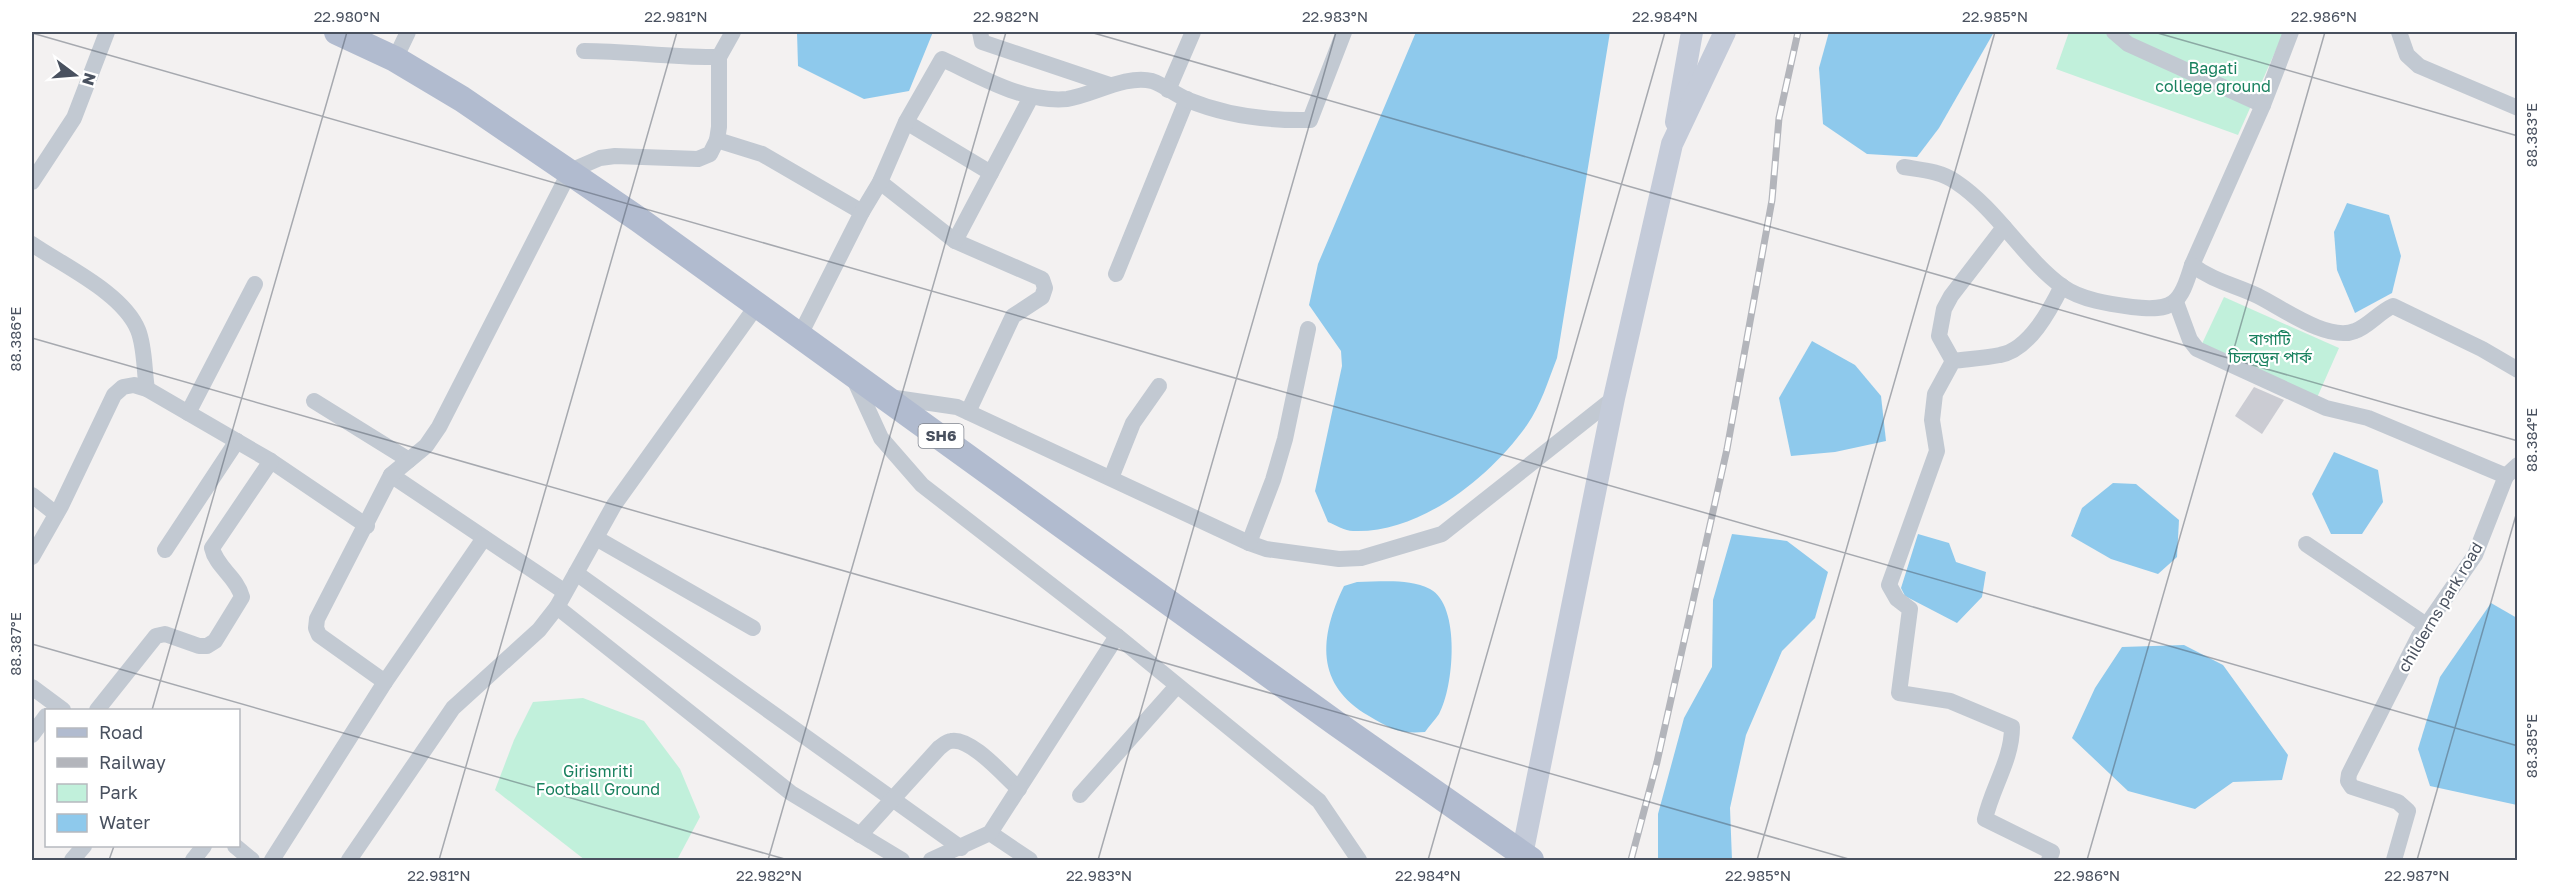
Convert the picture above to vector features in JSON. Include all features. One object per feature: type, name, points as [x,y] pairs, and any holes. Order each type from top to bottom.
[{"type":"main road","name":"SH6","points":[[337,32],[395,59],[462,99],[570,171],[888,397],[1107,559],[1525,859]]},
{"type":"main road","points":[[1525,859],[1614,398],[1672,144],[1692,32]]},
{"type":"main road","points":[[1672,144],[1725,32]]},
{"type":"street","points":[[32,182],[74,118],[107,32]]},
{"type":"street","points":[[395,59],[408,32]]},
{"type":"street","points":[[385,682],[319,635],[316,628],[317,619],[367,526],[391,475],[426,446],[439,427],[570,171],[600,158],[615,156],[698,159],[710,154],[717,140],[719,57],[733,32]]},
{"type":"street","points":[[980,32],[981,42],[1110,85]]},
{"type":"street","points":[[1168,90],[1193,32]]},
{"type":"street","points":[[800,335],[862,212],[880,182],[906,122],[942,59],[1031,97],[1068,99],[1110,85],[1150,81],[1187,99],[1229,114],[1285,121],[1310,120],[1344,32]]},
{"type":"street","points":[[2114,32],[2128,44],[2263,105]]},
{"type":"street","points":[[1904,167],[1939,173],[1956,182],[1987,205],[2004,227],[2062,286],[2087,298],[2162,310],[2176,302],[2184,290],[2192,265],[2263,105],[2291,32]]},
{"type":"street","points":[[2399,32],[2407,55],[2419,66],[2517,108]]},
{"type":"street","points":[[584,51],[621,51],[677,58],[719,57]]},
{"type":"street","points":[[955,241],[1031,97]]},
{"type":"street","points":[[1116,274],[1187,99]]},
{"type":"street","points":[[906,122],[991,173]]},
{"type":"street","points":[[717,140],[762,154],[862,212]]},
{"type":"street","points":[[880,182],[955,241],[1042,279],[1045,288],[1042,297],[1013,316],[968,412]]},
{"type":"street","points":[[1953,360],[1939,336],[1944,309],[1964,277],[2004,227]]},
{"type":"street","points":[[32,244],[115,299],[131,314],[139,332],[147,389]]},
{"type":"street","points":[[2192,265],[2210,278],[2255,295],[2304,322],[2333,332],[2356,331],[2393,306],[2482,349],[2517,370]]},
{"type":"street","points":[[188,413],[255,284]]},
{"type":"street","points":[[1953,360],[2002,355],[2016,348],[2025,341],[2052,305],[2062,286]]},
{"type":"street","name":"childerns park road","points":[[2176,302],[2190,340],[2197,349],[2326,408],[2368,418],[2512,470],[2475,555],[2426,626],[2349,774],[2348,781],[2352,787],[2398,802],[2408,811],[2394,861]]},
{"type":"street","points":[[349,861],[453,708],[539,630],[557,607],[614,506],[758,304]]},
{"type":"street","points":[[1249,543],[1274,480],[1308,329]]},
{"type":"street","points":[[1953,360],[1935,394],[1932,420],[1937,451],[1889,585],[1898,599],[1910,609],[1899,693],[1950,701],[2012,727],[2012,741],[2003,770],[1989,798],[1985,819],[2052,852],[2049,861]]},
{"type":"street","points":[[850,371],[881,438],[922,485],[1117,636],[1176,687],[1319,801],[1359,861]]},
{"type":"street","points":[[32,557],[56,514],[114,395],[123,387],[134,385],[147,389],[271,461],[367,526]]},
{"type":"street","points":[[1111,478],[1133,423],[1159,386]]},
{"type":"street","points":[[888,397],[944,403],[968,412],[1249,543],[1266,549],[1339,559],[1362,558],[1442,534],[1614,398]]},
{"type":"street","points":[[314,401],[409,460]]},
{"type":"street","points":[[165,550],[237,441]]},
{"type":"street","points":[[99,709],[156,636],[165,634],[199,646],[207,646],[214,640],[242,597],[239,587],[214,557],[212,548],[271,461]]},
{"type":"street","points":[[391,475],[565,592]]},
{"type":"street","points":[[32,495],[56,514]]},
{"type":"street","points":[[272,861],[385,682],[484,537]]},
{"type":"street","points":[[596,537],[753,628]]},
{"type":"street","points":[[2306,544],[2426,626]]},
{"type":"street","points":[[576,573],[961,848]]},
{"type":"street","points":[[557,607],[791,793],[902,861]]},
{"type":"street","points":[[931,861],[990,833],[1117,636]]},
{"type":"street","points":[[32,687],[53,709]]},
{"type":"street","points":[[1080,795],[1176,687]]},
{"type":"street","points":[[32,735],[45,720]]},
{"type":"street","points":[[860,835],[939,748],[949,741],[961,741],[972,746],[1019,789]]},
{"type":"street","points":[[990,833],[1030,861]]},
{"type":"street","points":[[72,861],[83,847]]},
{"type":"street","points":[[193,861],[203,847]]},
{"type":"street","points":[[236,847],[252,861]]},
{"type":"green space","name":"Bagati college ground","points":[[2069,32],[2284,32],[2238,135],[2056,69]]},
{"type":"green space","name":"বাগাটি চিলড্রেন পার্ক","points":[[2224,297],[2339,348],[2316,400],[2200,348]]},
{"type":"green space","name":"Girismriti Football Ground","points":[[583,698],[644,721],[680,769],[700,817],[677,860],[585,860],[495,790],[514,740],[533,702]]},
{"type":"water","points":[[797,32],[933,32],[909,91],[864,99],[798,66]]},
{"type":"water","points":[[1416,32],[1610,32],[1557,358],[1536,409],[1512,445],[1494,464],[1451,499],[1403,523],[1378,529],[1350,531],[1328,522],[1315,491],[1342,366],[1341,351],[1309,305],[1318,264]]},
{"type":"water","points":[[1829,32],[1994,32],[1939,128],[1917,157],[1867,154],[1823,124],[1819,68]]},
{"type":"water","points":[[2347,203],[2389,215],[2401,256],[2392,293],[2355,313],[2337,270],[2334,232]]},
{"type":"water","points":[[1812,341],[1855,365],[1881,396],[1886,441],[1835,452],[1791,456],[1779,398]]},
{"type":"water","points":[[2334,452],[2378,470],[2383,502],[2362,534],[2331,534],[2312,494]]},
{"type":"water","points":[[2113,483],[2136,484],[2179,520],[2177,557],[2158,574],[2111,559],[2071,536],[2082,508]]},
{"type":"water","points":[[1732,534],[1787,541],[1828,572],[1815,618],[1782,651],[1746,735],[1730,808],[1732,860],[1658,860],[1658,814],[1684,718],[1712,667],[1713,600]]},
{"type":"water","points":[[1918,534],[1949,543],[1956,562],[1986,572],[1982,597],[1957,623],[1905,596],[1901,588]]},
{"type":"water","points":[[1357,582],[1413,583],[1430,589],[1440,598],[1447,612],[1452,648],[1448,686],[1439,714],[1425,732],[1396,730],[1369,716],[1351,704],[1339,690],[1331,675],[1327,658],[1330,623],[1344,586]]},
{"type":"water","points":[[2491,603],[2517,618],[2517,805],[2430,786],[2418,749],[2440,677]]},
{"type":"water","points":[[2184,645],[2223,665],[2288,755],[2282,780],[2233,782],[2195,809],[2128,791],[2072,738],[2095,688],[2122,647]]},
{"type":"building","points":[[2254,387],[2284,400],[2262,434],[2235,416]]},
{"type":"railway","points":[[1631,860],[1657,762],[1727,449],[1772,200],[1779,118],[1798,32]]}]
